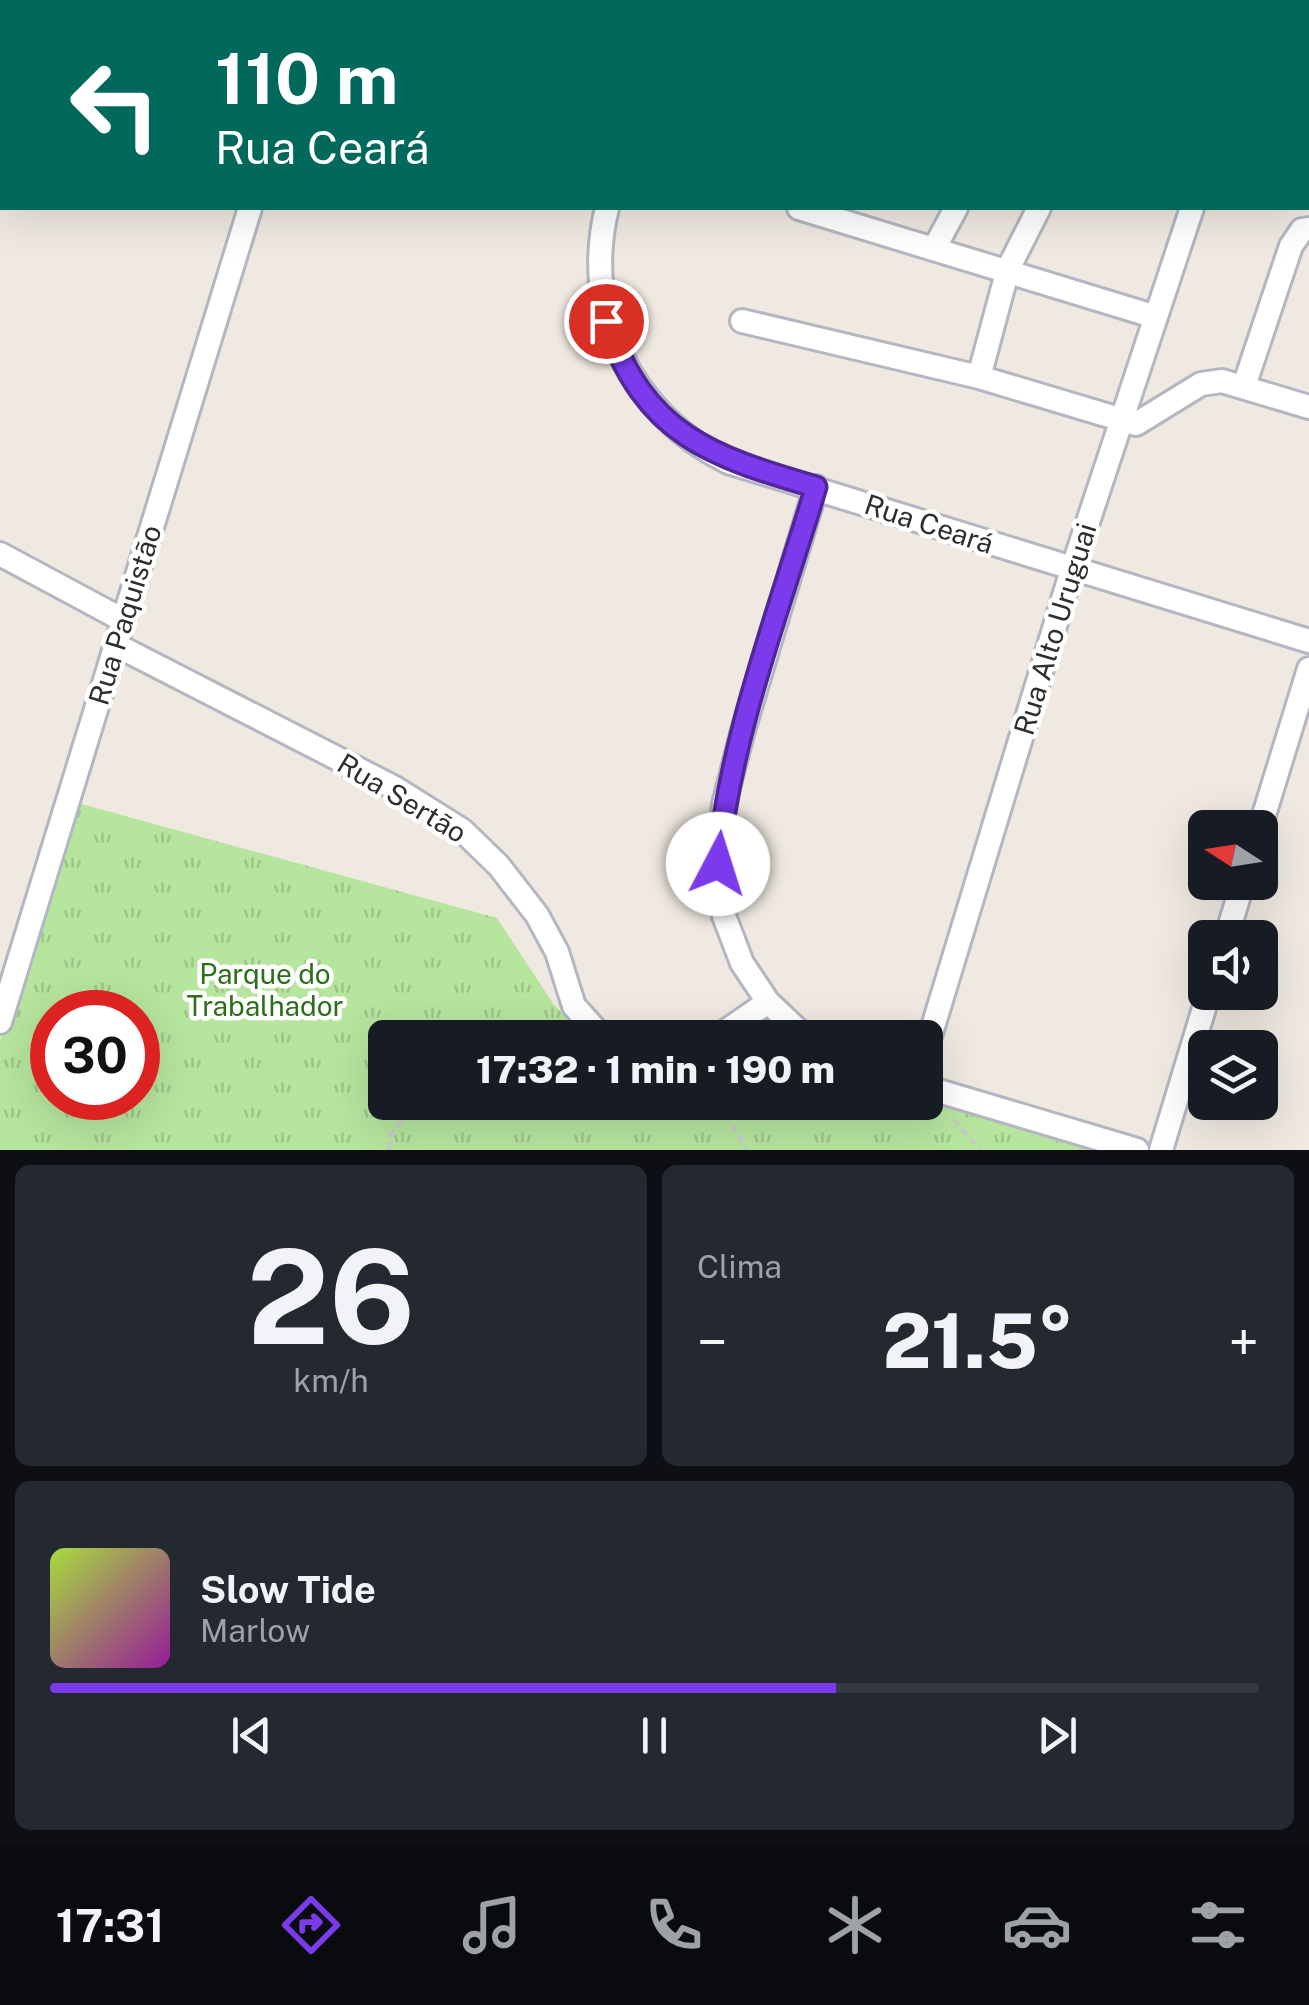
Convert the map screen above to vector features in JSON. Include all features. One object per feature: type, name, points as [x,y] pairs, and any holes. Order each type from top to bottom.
[{"type":"street","name":"Rua Paquistão","points":[[0,1022],[249,210]]},
{"type":"street","name":"Rua Ceará","points":[[606,210],[597,261],[600,294],[618,354],[640,388],[694,445],[728,462],[1309,641]]},
{"type":"street","points":[[806,210],[1156,316]]},
{"type":"street","points":[[935,246],[955,210]]},
{"type":"street","points":[[979,377],[1008,269],[1038,210]]},
{"type":"street","name":"Rua Alto Uruguai","points":[[935,1020],[1072,570],[1191,210]]},
{"type":"street","points":[[1244,386],[1291,246],[1302,230],[1309,228]]},
{"type":"street","points":[[742,321],[979,377],[1123,423],[1136,424],[1201,384],[1222,381],[1309,407]]},
{"type":"street","points":[[787,1020],[768,1002],[742,963],[724,916],[718,864],[724,804],[816,487]]},
{"type":"street","points":[[0,554],[123,620]]},
{"type":"street","name":"Rua Sertão","points":[[116,645],[395,788],[462,830],[499,866],[536,915],[556,952],[574,1006],[587,1020]]},
{"type":"street","points":[[1266,810],[1309,669]]},
{"type":"street","points":[[742,1020],[768,1002]]},
{"type":"street","points":[[1160,1150],[1203,1010]]},
{"type":"street","points":[[943,1092],[1137,1150]]},
{"type":"path","points":[[943,1108],[981,1150]]},
{"type":"path","points":[[389,1150],[390,1135],[403,1120]]},
{"type":"path","points":[[730,1120],[747,1150]]},
{"type":"green space","name":"Parque do Trabalhador","points":[[74,802],[497,918],[554,1005],[569,1020],[368,1020],[368,1120],[943,1120],[943,1100],[1100,1150],[0,1150],[0,1040]]},
{"type":"route","points":[[606,321],[618,354],[640,388],[694,445],[728,462],[816,487],[742,734],[724,804],[718,864]]}]
